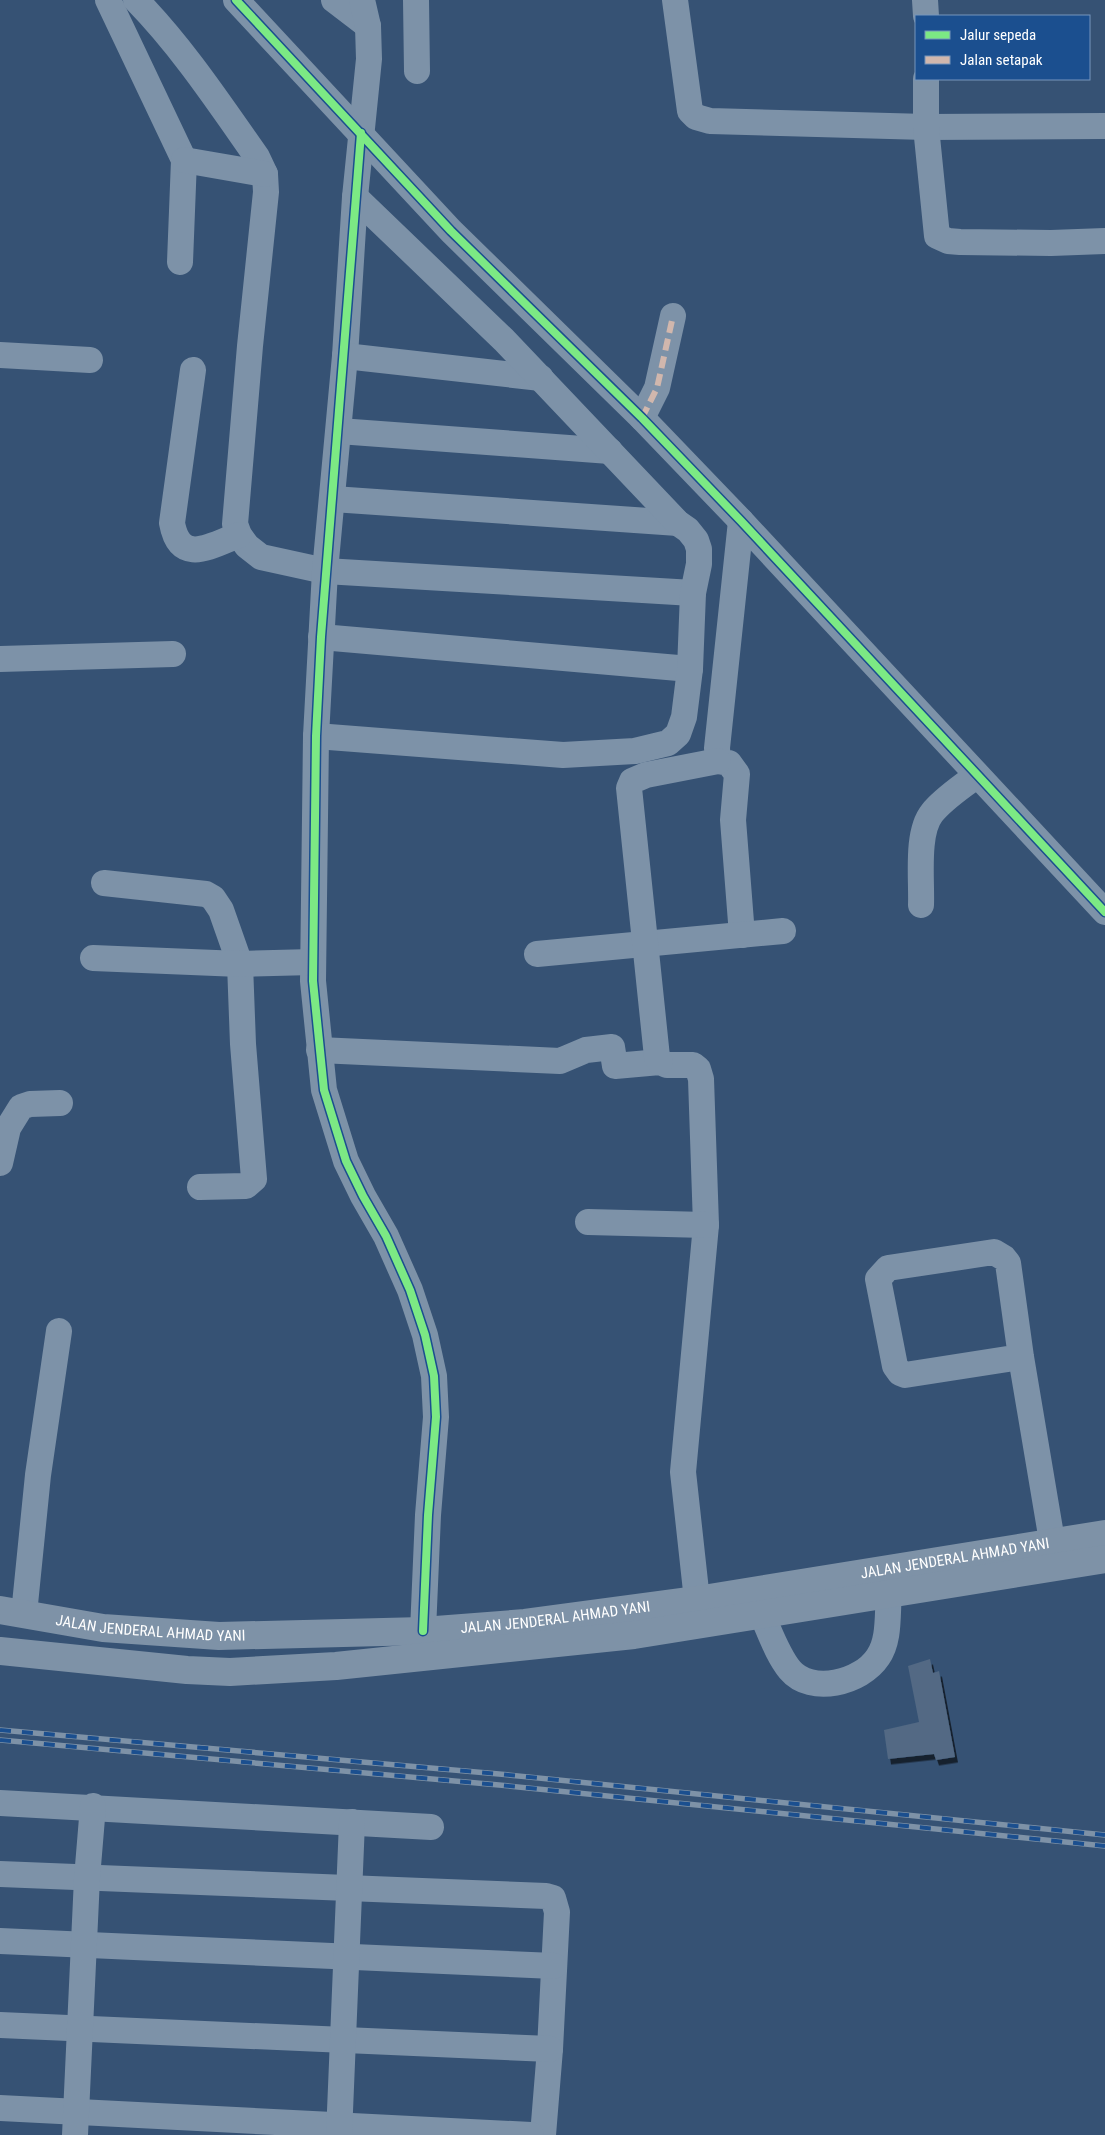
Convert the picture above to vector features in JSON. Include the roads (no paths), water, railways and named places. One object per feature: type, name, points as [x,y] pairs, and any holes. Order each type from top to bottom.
[{"type":"highway","name":"JALAN JENDERAL AHMAD YANI","points":[[12,1612],[103,1628],[220,1636],[423,1631],[525,1623],[698,1600],[882,1572],[1052,1541],[1105,1534]]},
{"type":"highway","name":"JALAN JENDERAL AHMAD YANI","points":[[0,1651],[187,1670],[275,1670],[463,1655],[634,1635],[1105,1559]]},
{"type":"street","points":[[108,0],[184,160],[180,262]]},
{"type":"street","points":[[136,0],[164,28],[190,62],[257,157],[265,174],[266,192],[250,346],[235,524],[247,546],[261,557],[325,571],[693,593]]},
{"type":"street","points":[[236,0],[451,231],[642,418],[741,520],[977,775],[1092,883],[1105,912]]},
{"type":"street","points":[[334,0],[368,26]]},
{"type":"street","points":[[362,0],[368,26],[368,60],[355,197],[339,430],[325,571],[316,736],[313,962],[319,1050],[324,1090],[346,1161],[362,1196],[386,1236],[410,1290],[425,1335],[434,1376],[435,1435],[428,1516],[423,1631]]},
{"type":"street","points":[[416,0],[417,71]]},
{"type":"street","points":[[675,0],[690,111],[696,117],[710,121],[740,123],[926,127],[1105,126]]},
{"type":"street","points":[[926,0],[926,15]]},
{"type":"street","points":[[926,80],[926,127],[936,232],[940,239],[960,242],[1051,243],[1105,241]]},
{"type":"street","points":[[184,160],[265,174]]},
{"type":"street","points":[[316,736],[564,755],[635,750],[657,747],[668,743],[678,734],[684,717],[690,669],[693,593],[699,564],[699,549],[688,530],[678,523],[504,340],[355,197]]},
{"type":"street","points":[[642,418],[657,388],[673,316]]},
{"type":"street","points":[[0,355],[90,360]]},
{"type":"street","points":[[345,356],[541,378]]},
{"type":"street","points":[[192,370],[172,523],[174,536],[178,542],[188,549],[200,550],[239,534]]},
{"type":"street","points":[[339,430],[610,451]]},
{"type":"street","points":[[333,499],[678,523]]},
{"type":"street","points":[[718,761],[718,726],[741,520]]},
{"type":"street","points":[[321,637],[690,669]]},
{"type":"street","points":[[0,660],[173,654]]},
{"type":"street","points":[[660,1062],[657,1057],[644,943],[629,788],[632,781],[646,775],[718,761],[728,763],[738,774],[732,820],[742,935]]},
{"type":"street","points":[[921,905],[923,836],[926,824],[942,804],[977,775]]},
{"type":"street","points":[[104,883],[206,894],[213,898],[221,910],[240,964],[243,1044],[254,1179],[246,1186],[200,1188]]},
{"type":"street","points":[[537,954],[784,931]]},
{"type":"street","points":[[93,958],[240,964],[313,962]]},
{"type":"street","points":[[319,1050],[560,1061],[586,1050],[612,1047],[615,1066],[660,1062],[667,1065],[693,1065],[698,1069],[701,1079],[706,1225],[683,1472],[698,1600]]},
{"type":"street","points":[[0,1163],[8,1128],[21,1107],[30,1104],[60,1103]]},
{"type":"street","points":[[588,1222],[706,1225]]},
{"type":"street","points":[[1021,1358],[905,1375],[900,1373],[895,1366],[878,1279],[880,1274],[888,1268],[994,1252],[1001,1255],[1008,1263],[1021,1358],[1052,1541],[1054,1568]]},
{"type":"street","points":[[12,1612],[38,1475],[59,1331]]},
{"type":"street","points":[[762,1614],[790,1670],[804,1681],[827,1684],[849,1679],[868,1670],[879,1657],[886,1640],[889,1593]]},
{"type":"street","points":[[0,1803],[93,1806],[431,1827]]},
{"type":"street","points":[[75,2123],[86,1878],[93,1806]]},
{"type":"street","points":[[339,2130],[348,1957],[352,1822]]},
{"type":"street","points":[[0,1874],[546,1896],[553,1898],[557,1912],[550,2049],[543,2135]]},
{"type":"street","points":[[0,1941],[554,1966]]},
{"type":"street","points":[[0,2025],[550,2049]]},
{"type":"street","points":[[0,2108],[75,2123],[531,2135]]},
{"type":"railway","points":[[0,1730],[499,1774],[1105,1835]]},
{"type":"railway","points":[[0,1740],[499,1785],[1105,1846]]}]
